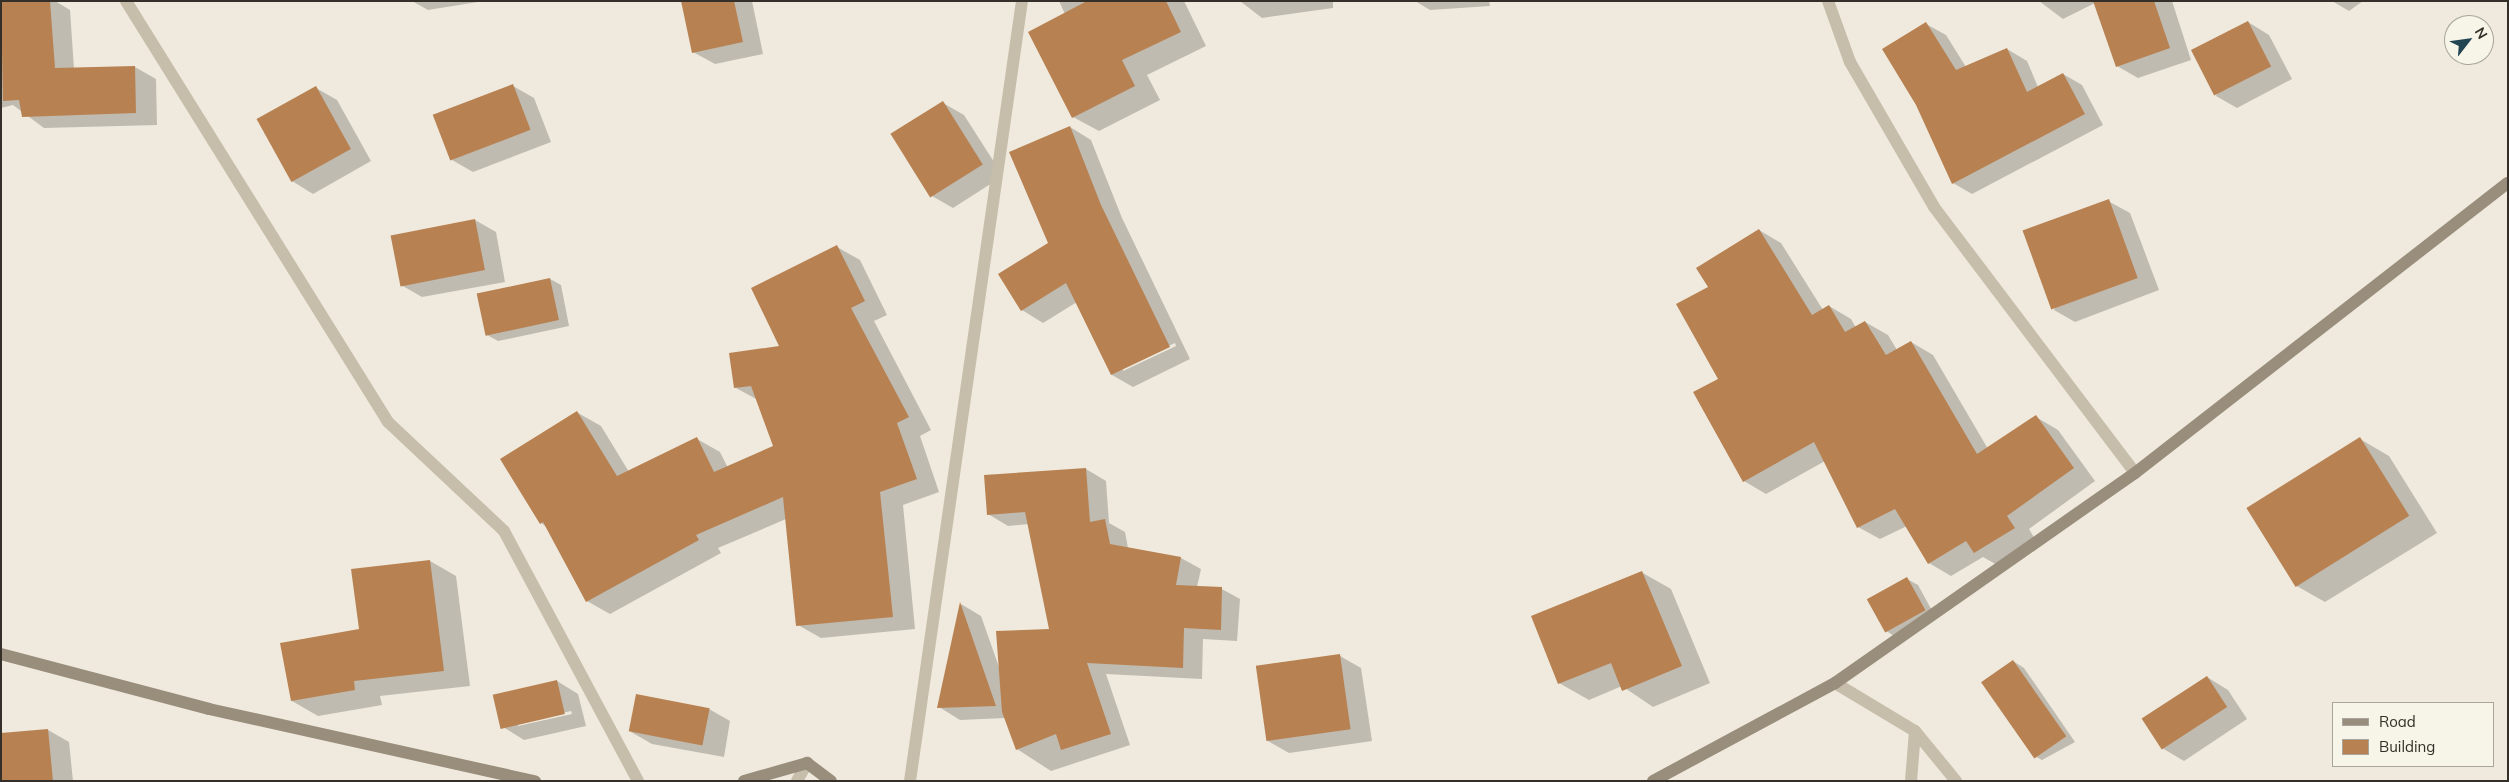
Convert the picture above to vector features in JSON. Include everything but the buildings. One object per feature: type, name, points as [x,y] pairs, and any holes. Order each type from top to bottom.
[{"type":"street","points":[[126,1],[388,422],[504,531],[638,781]]},
{"type":"street","points":[[910,781],[1022,1]]},
{"type":"street","points":[[1828,1],[1850,62],[1934,207],[2135,473]]},
{"type":"street","points":[[1653,781],[1835,682],[2135,473],[2508,183]]},
{"type":"street","points":[[1,654],[209,710],[535,781]]},
{"type":"street","points":[[1835,682],[1915,731],[1956,781]]},
{"type":"street","points":[[1911,781],[1915,731]]},
{"type":"street","points":[[744,781],[807,763]]},
{"type":"street","points":[[797,781],[807,763]]},
{"type":"street","points":[[807,763],[831,781]]}]
